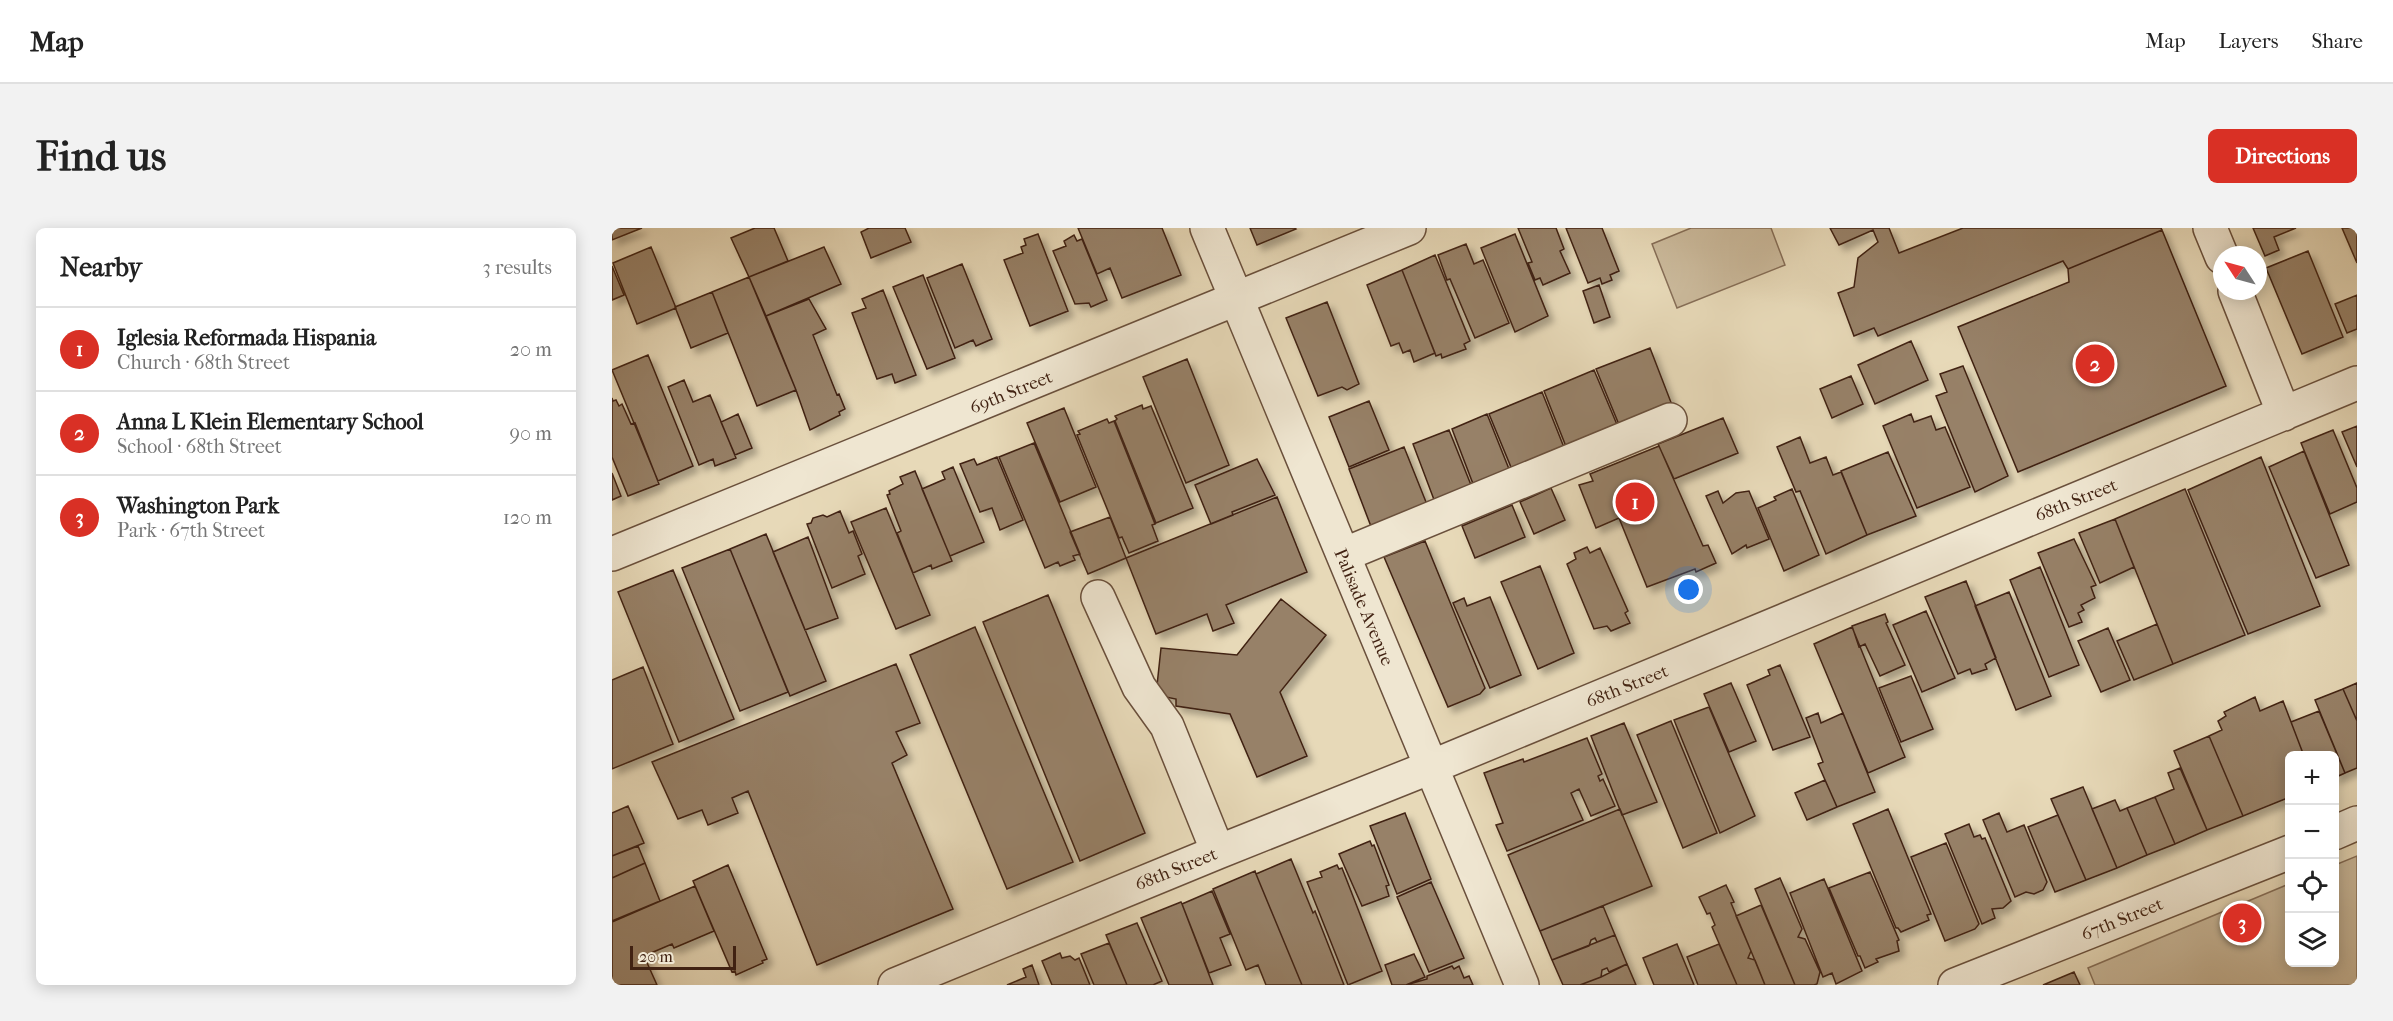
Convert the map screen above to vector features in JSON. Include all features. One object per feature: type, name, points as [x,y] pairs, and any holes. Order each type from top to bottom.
[{"type":"street","name":"Palisade Avenue","points":[[1207,228],[1522,985]]},
{"type":"street","name":"69th Street","points":[[612,554],[1409,228]]},
{"type":"street","points":[[2211,228],[2218,246]]},
{"type":"street","points":[[2239,300],[2284,414]]},
{"type":"street","name":"68th Street","points":[[895,985],[1431,767],[2357,383]]},
{"type":"street","points":[[1343,555],[1670,420]]},
{"type":"street","points":[[1098,597],[1139,687],[1167,726],[1218,852]]},
{"type":"street","points":[[2339,831],[2357,823]]},
{"type":"street","name":"67th Street","points":[[1955,985],[2285,854]]},
{"type":"shaded area","points":[[1691,228],[1771,228],[1785,265],[1677,308],[1652,244]]},
{"type":"shaded area","points":[[2357,856],[2357,985],[2095,985],[2088,968],[2285,886],[2285,967],[2339,967],[2339,863]]},
{"type":"building","points":[[612,228],[642,228],[612,240]]},
{"type":"building","points":[[755,228],[774,228],[788,261],[749,277],[731,238]]},
{"type":"building","points":[[869,228],[905,228],[911,242],[871,258],[861,232]]},
{"type":"building","points":[[1078,228],[1162,228],[1181,275],[1122,298],[1110,268],[1097,274]]},
{"type":"building","points":[[1250,228],[1295,228],[1296,229],[1257,245]]},
{"type":"building","points":[[1518,228],[1556,228],[1564,249],[1560,251],[1570,273],[1543,285],[1540,278],[1535,280],[1528,263],[1532,262]]},
{"type":"building","points":[[1566,228],[1602,228],[1619,271],[1610,275],[1612,280],[1602,284],[1600,278],[1588,283]]},
{"type":"building","points":[[1830,228],[1889,228],[1899,253],[1963,228],[2161,228],[2162,230],[2068,269],[2063,261],[1878,336],[1874,328],[1854,336],[1838,293],[1854,287],[1858,258],[1878,242],[1873,230],[1839,245]]},
{"type":"building","points":[[2253,228],[2296,228],[2274,237],[2279,250],[2267,255],[2267,246],[2261,246]]},
{"type":"building","points":[[2342,228],[2357,228],[2357,263]]},
{"type":"building","points":[[2162,230],[2226,386],[2018,472],[1958,327],[2069,282],[2068,269]]},
{"type":"building","points":[[1038,234],[1068,311],[1030,326],[1004,260],[1023,253],[1021,247],[1026,245],[1024,239]]},
{"type":"building","points":[[1515,234],[1548,316],[1515,332],[1481,248]]},
{"type":"building","points":[[1074,235],[1077,241],[1082,239],[1107,300],[1091,307],[1089,303],[1075,304],[1053,251],[1066,246],[1064,241]]},
{"type":"building","points":[[1466,244],[1474,264],[1483,260],[1509,323],[1475,338],[1450,279],[1447,280],[1438,255]]},
{"type":"building","points":[[651,247],[676,308],[637,324],[613,263]]},
{"type":"building","points":[[824,247],[841,284],[766,316],[749,277]]},
{"type":"building","points":[[2308,251],[2343,337],[2302,354],[2267,268]]},
{"type":"building","points":[[1435,255],[1470,341],[1464,344],[1466,349],[1442,358],[1441,354],[1436,356],[1402,270]]},
{"type":"building","points":[[962,264],[992,339],[976,346],[973,340],[955,348],[927,278]]},
{"type":"building","points":[[612,266],[624,295],[612,300]]},
{"type":"building","points":[[1402,270],[1435,353],[1414,362],[1410,350],[1403,353],[1399,343],[1391,346],[1367,285]]},
{"type":"building","points":[[923,275],[955,358],[927,369],[893,287]]},
{"type":"building","points":[[749,277],[796,390],[757,406],[712,292]]},
{"type":"building","points":[[1599,285],[1610,317],[1594,323],[1583,291]]},
{"type":"building","points":[[883,290],[916,375],[895,383],[892,374],[877,379],[852,313],[866,308],[862,299]]},
{"type":"building","points":[[712,292],[728,333],[691,348],[675,307]]},
{"type":"building","points":[[2357,295],[2357,329],[2347,333],[2335,304]]},
{"type":"building","points":[[809,299],[826,329],[813,335],[845,409],[839,412],[840,415],[810,430],[766,316]]},
{"type":"building","points":[[1327,302],[1359,384],[1347,390],[1342,387],[1318,396],[1286,318]]},
{"type":"building","points":[[1911,341],[1928,380],[1875,404],[1858,365]]},
{"type":"building","points":[[1650,348],[1672,405],[1620,427],[1596,369]]},
{"type":"building","points":[[648,355],[693,466],[658,481],[612,370]]},
{"type":"building","points":[[1187,359],[1229,465],[1186,483],[1143,377]]},
{"type":"building","points":[[1963,366],[2008,476],[1975,492],[1936,396],[1947,392],[1940,374]]},
{"type":"building","points":[[1594,370],[1618,427],[1567,449],[1544,391]]},
{"type":"building","points":[[1851,376],[1863,404],[1832,418],[1820,389]]},
{"type":"building","points":[[684,380],[693,402],[710,395],[736,458],[715,466],[713,459],[699,465],[668,387]]},
{"type":"building","points":[[1542,392],[1565,450],[1513,472],[1489,414]]},
{"type":"building","points":[[612,398],[619,406],[622,404],[631,424],[635,423],[659,484],[628,496],[612,457]]},
{"type":"building","points":[[1369,401],[1389,450],[1349,467],[1329,417]]},
{"type":"building","points":[[1142,405],[1143,409],[1151,406],[1193,508],[1156,523],[1115,421],[1117,419],[1115,416]]},
{"type":"building","points":[[1064,408],[1096,487],[1060,502],[1027,423]]},
{"type":"building","points":[[738,414],[752,448],[735,455],[721,422]]},
{"type":"building","points":[[1487,414],[1511,474],[1475,489],[1452,429]]},
{"type":"building","points":[[1911,414],[1914,422],[1931,416],[1936,430],[1945,427],[1970,487],[1917,508],[1883,426]]},
{"type":"building","points":[[1723,418],[1738,453],[1674,479],[1658,444]]},
{"type":"building","points":[[1107,419],[1109,423],[1114,421],[1155,524],[1152,525],[1158,541],[1129,553],[1122,537],[1119,538],[1077,435],[1080,434],[1078,431]]},
{"type":"building","points":[[2357,426],[2357,467],[2342,432]]},
{"type":"building","points":[[1449,430],[1473,490],[1436,505],[1413,444]]},
{"type":"building","points":[[2333,430],[2357,488],[2357,502],[2330,514],[2301,443]]},
{"type":"building","points":[[1800,437],[1810,463],[1826,457],[1833,475],[1841,472],[1867,535],[1826,554],[1800,491],[1796,492],[1777,447]]},
{"type":"building","points":[[1034,443],[1080,554],[1073,556],[1075,560],[1060,566],[1058,562],[1045,568],[999,457]]},
{"type":"building","points":[[1659,446],[1703,546],[1708,545],[1716,563],[1696,572],[1695,569],[1647,587],[1619,518],[1596,528],[1579,485],[1593,481],[1590,474]]},
{"type":"building","points":[[1404,447],[1428,507],[1372,529],[1349,469]]},
{"type":"building","points":[[2304,451],[2349,565],[2316,578],[2269,467]]},
{"type":"building","points":[[1888,452],[1916,516],[1867,535],[1841,471]]},
{"type":"building","points":[[997,457],[1023,520],[1000,530],[992,508],[980,512],[960,464],[974,459],[977,465]]},
{"type":"building","points":[[2261,457],[2320,606],[2248,634],[2188,490]]},
{"type":"building","points":[[1257,459],[1275,495],[1232,512],[1233,515],[1211,524],[1195,485]]},
{"type":"building","points":[[953,467],[984,542],[950,556],[922,489],[945,479],[942,472]]},
{"type":"building","points":[[915,471],[952,561],[932,569],[931,565],[913,573],[897,533],[901,531],[887,495],[890,494],[889,491],[903,484],[900,477]]},
{"type":"building","points":[[612,473],[621,496],[612,500]]},
{"type":"building","points":[[1551,488],[1565,520],[1534,534],[1520,502]]},
{"type":"building","points":[[1792,489],[1819,555],[1784,571],[1758,508]]},
{"type":"building","points":[[2185,489],[2245,635],[2173,664],[2115,519]]},
{"type":"building","points":[[1718,491],[1723,503],[1736,493],[1749,491],[1769,539],[1747,548],[1746,545],[1732,554],[1706,496]]},
{"type":"building","points":[[1277,497],[1307,572],[1226,605],[1234,623],[1213,631],[1207,614],[1156,634],[1126,558]]},
{"type":"building","points":[[1512,505],[1525,537],[1475,558],[1462,526]]},
{"type":"building","points":[[886,508],[930,615],[896,629],[851,522]]},
{"type":"building","points":[[840,511],[849,533],[853,531],[862,554],[858,556],[865,574],[832,588],[807,524],[811,523],[813,518],[823,515],[827,517]]},
{"type":"building","points":[[1110,517],[1126,558],[1088,574],[1070,532]]},
{"type":"building","points":[[2115,519],[2134,567],[2100,583],[2079,533]]},
{"type":"building","points":[[766,534],[826,681],[790,696],[730,549]]},
{"type":"building","points":[[808,537],[838,618],[805,630],[773,552]]},
{"type":"building","points":[[2074,539],[2096,585],[2091,587],[2095,598],[2081,605],[2084,610],[2078,613],[2082,622],[2069,627],[2038,553]]},
{"type":"building","points":[[1425,541],[1485,688],[1480,694],[1448,707],[1384,557]]},
{"type":"building","points":[[1587,547],[1590,553],[1600,548],[1628,611],[1625,613],[1630,623],[1611,631],[1607,626],[1594,629],[1567,564],[1576,559],[1574,553]]},
{"type":"building","points":[[730,549],[788,692],[740,711],[682,568]]},
{"type":"building","points":[[1540,566],[1574,653],[1538,669],[1501,582]]},
{"type":"building","points":[[2040,567],[2079,665],[2049,677],[2010,580]]},
{"type":"building","points":[[673,570],[734,719],[679,742],[618,592]]},
{"type":"building","points":[[1966,581],[1996,658],[1985,664],[1987,669],[1972,674],[1970,669],[1958,674],[1925,597]]},
{"type":"building","points":[[2009,592],[2051,696],[2016,710],[1975,606]]},
{"type":"building","points":[[1048,595],[1145,833],[1080,861],[983,622]]},
{"type":"building","points":[[1490,597],[1521,675],[1490,688],[1453,603],[1464,598],[1467,606]]},
{"type":"building","points":[[1281,599],[1326,635],[1280,692],[1307,756],[1257,777],[1230,714],[1176,706],[1176,699],[1156,695],[1161,648],[1237,655]]},
{"type":"building","points":[[1926,611],[1955,678],[1922,692],[1893,625]]},
{"type":"building","points":[[1885,614],[1888,622],[1886,623],[1905,665],[1880,676],[1865,644],[1859,647],[1852,626]]},
{"type":"building","points":[[2157,624],[2173,664],[2134,680],[2117,641]]},
{"type":"building","points":[[975,627],[1073,862],[1007,889],[910,655]]},
{"type":"building","points":[[1852,627],[1905,757],[1868,773],[1814,644]]},
{"type":"building","points":[[2108,628],[2130,680],[2101,692],[2078,641]]},
{"type":"building","points":[[896,664],[920,723],[896,732],[907,755],[892,763],[953,909],[817,965],[748,791],[732,798],[738,813],[708,825],[702,810],[678,819],[652,762]]},
{"type":"building","points":[[1780,665],[1810,737],[1773,750],[1747,685],[1770,675],[1768,670]]},
{"type":"building","points":[[643,667],[673,744],[612,769],[612,680]]},
{"type":"building","points":[[1911,676],[1933,729],[1901,742],[1879,688]]},
{"type":"building","points":[[1731,683],[1756,741],[1729,752],[1704,694]]},
{"type":"building","points":[[2357,683],[2357,721],[2343,689]]},
{"type":"building","points":[[2343,689],[2357,721],[2357,768],[2345,773],[2339,758],[2339,751],[2336,751],[2315,700]]},
{"type":"building","points":[[2255,697],[2260,711],[2283,701],[2302,751],[2285,751],[2285,799],[2243,816],[2209,736],[2222,730],[2218,721],[2226,716],[2224,712]]},
{"type":"building","points":[[1709,707],[1755,816],[1720,833],[1674,720]]},
{"type":"building","points":[[2319,711],[2336,751],[2302,751],[2291,722]]},
{"type":"building","points":[[1818,713],[1821,723],[1843,713],[1875,792],[1837,807],[1818,764],[1823,762],[1806,718]]},
{"type":"building","points":[[1671,721],[1717,833],[1683,848],[1637,735]]},
{"type":"building","points":[[1624,723],[1657,802],[1622,815],[1591,736]]},
{"type":"building","points":[[2209,736],[2243,816],[2207,830],[2174,751]]},
{"type":"building","points":[[1587,738],[1602,774],[1598,776],[1600,781],[1603,779],[1615,806],[1591,816],[1579,789],[1571,793],[1583,820],[1507,851],[1496,825],[1503,823],[1484,773],[1523,759],[1524,762]]},
{"type":"building","points":[[2339,759],[2345,773],[2339,776]]},
{"type":"building","points":[[2180,768],[2207,830],[2175,844],[2155,797],[2174,789],[2168,773]]},
{"type":"building","points":[[1825,780],[1837,807],[1807,820],[1795,793]]},
{"type":"building","points":[[2083,787],[2117,868],[2086,880],[2051,799]]},
{"type":"building","points":[[2155,797],[2175,844],[2147,855],[2127,808]]},
{"type":"building","points":[[2115,800],[2120,811],[2127,808],[2147,855],[2117,868],[2092,809]]},
{"type":"building","points":[[628,806],[644,843],[612,856],[612,813]]},
{"type":"building","points":[[1620,809],[1652,886],[1540,931],[1508,855]]},
{"type":"building","points":[[1888,809],[1931,914],[1927,915],[1929,920],[1901,932],[1896,928],[1853,824]]},
{"type":"building","points":[[1405,813],[1431,879],[1397,894],[1370,826]]},
{"type":"building","points":[[1999,813],[2007,832],[2024,825],[2047,882],[2043,890],[2034,894],[2026,892],[2015,897],[1983,820]]},
{"type":"building","points":[[2058,815],[2086,880],[2055,892],[2028,827]]},
{"type":"building","points":[[1969,824],[1974,837],[1980,835],[1982,839],[1985,838],[2011,901],[2003,908],[1992,909],[1995,918],[1982,924],[1945,834]]},
{"type":"building","points":[[1370,841],[1372,846],[1374,845],[1389,885],[1386,886],[1389,896],[1362,906],[1339,854]]},
{"type":"building","points":[[1946,843],[1979,924],[1975,929],[1945,941],[1911,857]]},
{"type":"building","points":[[638,846],[645,863],[612,878],[612,856]]},
{"type":"building","points":[[1291,859],[1313,913],[1315,911],[1344,985],[1302,985],[1256,874]]},
{"type":"building","points":[[645,863],[660,901],[612,921],[612,878]]},
{"type":"building","points":[[728,865],[767,959],[736,975],[735,971],[732,972],[693,881]]},
{"type":"building","points":[[1337,865],[1339,869],[1342,868],[1382,971],[1348,985],[1307,882],[1322,877],[1320,872]]},
{"type":"building","points":[[1255,871],[1302,985],[1266,985],[1258,965],[1246,970],[1213,889]]},
{"type":"building","points":[[1870,872],[1899,940],[1897,941],[1899,951],[1876,959],[1878,962],[1865,968],[1829,888]]},
{"type":"building","points":[[1780,878],[1802,929],[1798,937],[1805,939],[1820,972],[1817,984],[1814,985],[1795,985],[1755,889]]},
{"type":"building","points":[[1824,879],[1862,971],[1836,984],[1832,973],[1823,977],[1790,893]]},
{"type":"building","points":[[1431,882],[1464,958],[1429,972],[1397,897]]},
{"type":"building","points":[[1726,885],[1751,951],[1748,958],[1755,960],[1765,985],[1737,985],[1712,927],[1715,925],[1710,913],[1707,914],[1699,897]]},
{"type":"building","points":[[695,886],[714,931],[674,948],[672,944],[644,956],[657,985],[612,985],[612,922]]},
{"type":"building","points":[[1212,891],[1230,934],[1220,938],[1231,965],[1209,973],[1182,904]]},
{"type":"building","points":[[1181,902],[1213,985],[1169,985],[1141,918]]},
{"type":"building","points":[[1761,905],[1795,985],[1765,985],[1736,916]]},
{"type":"building","points":[[1603,906],[1615,935],[1597,942],[1595,938],[1591,940],[1589,946],[1552,960],[1540,931]]},
{"type":"building","points":[[1137,923],[1162,981],[1153,985],[1127,985],[1106,935]]},
{"type":"building","points":[[1615,935],[1627,964],[1609,972],[1607,968],[1602,970],[1601,977],[1580,985],[1563,985],[1552,960]]},
{"type":"building","points":[[1109,943],[1127,985],[1094,985],[1081,954]]},
{"type":"building","points":[[1677,944],[1694,985],[1654,985],[1643,958]]},
{"type":"building","points":[[1719,944],[1737,985],[1698,985],[1687,957]]},
{"type":"building","points":[[1060,953],[1062,958],[1070,956],[1075,960],[1079,958],[1090,985],[1052,985],[1042,961]]},
{"type":"building","points":[[1414,954],[1425,977],[1406,985],[1392,985],[1385,965]]},
{"type":"building","points":[[1627,964],[1636,985],[1580,985],[1601,977]]},
{"type":"building","points":[[1032,965],[1039,985],[1007,985],[1026,977],[1023,969]]},
{"type":"building","points":[[1452,966],[1454,969],[1459,966],[1464,978],[1469,976],[1473,985],[1406,985],[1427,979],[1427,976]]},
{"type":"building","points":[[2074,972],[2080,985],[2043,985]]},
{"type":"place","name":"Anna L Klein Elementary School","points":[[2095,364]]},
{"type":"place","name":"Iglesia Reformada Hispania","points":[[1635,502]]},
{"type":"place","name":"Washington Park","points":[[2242,923]]}]
